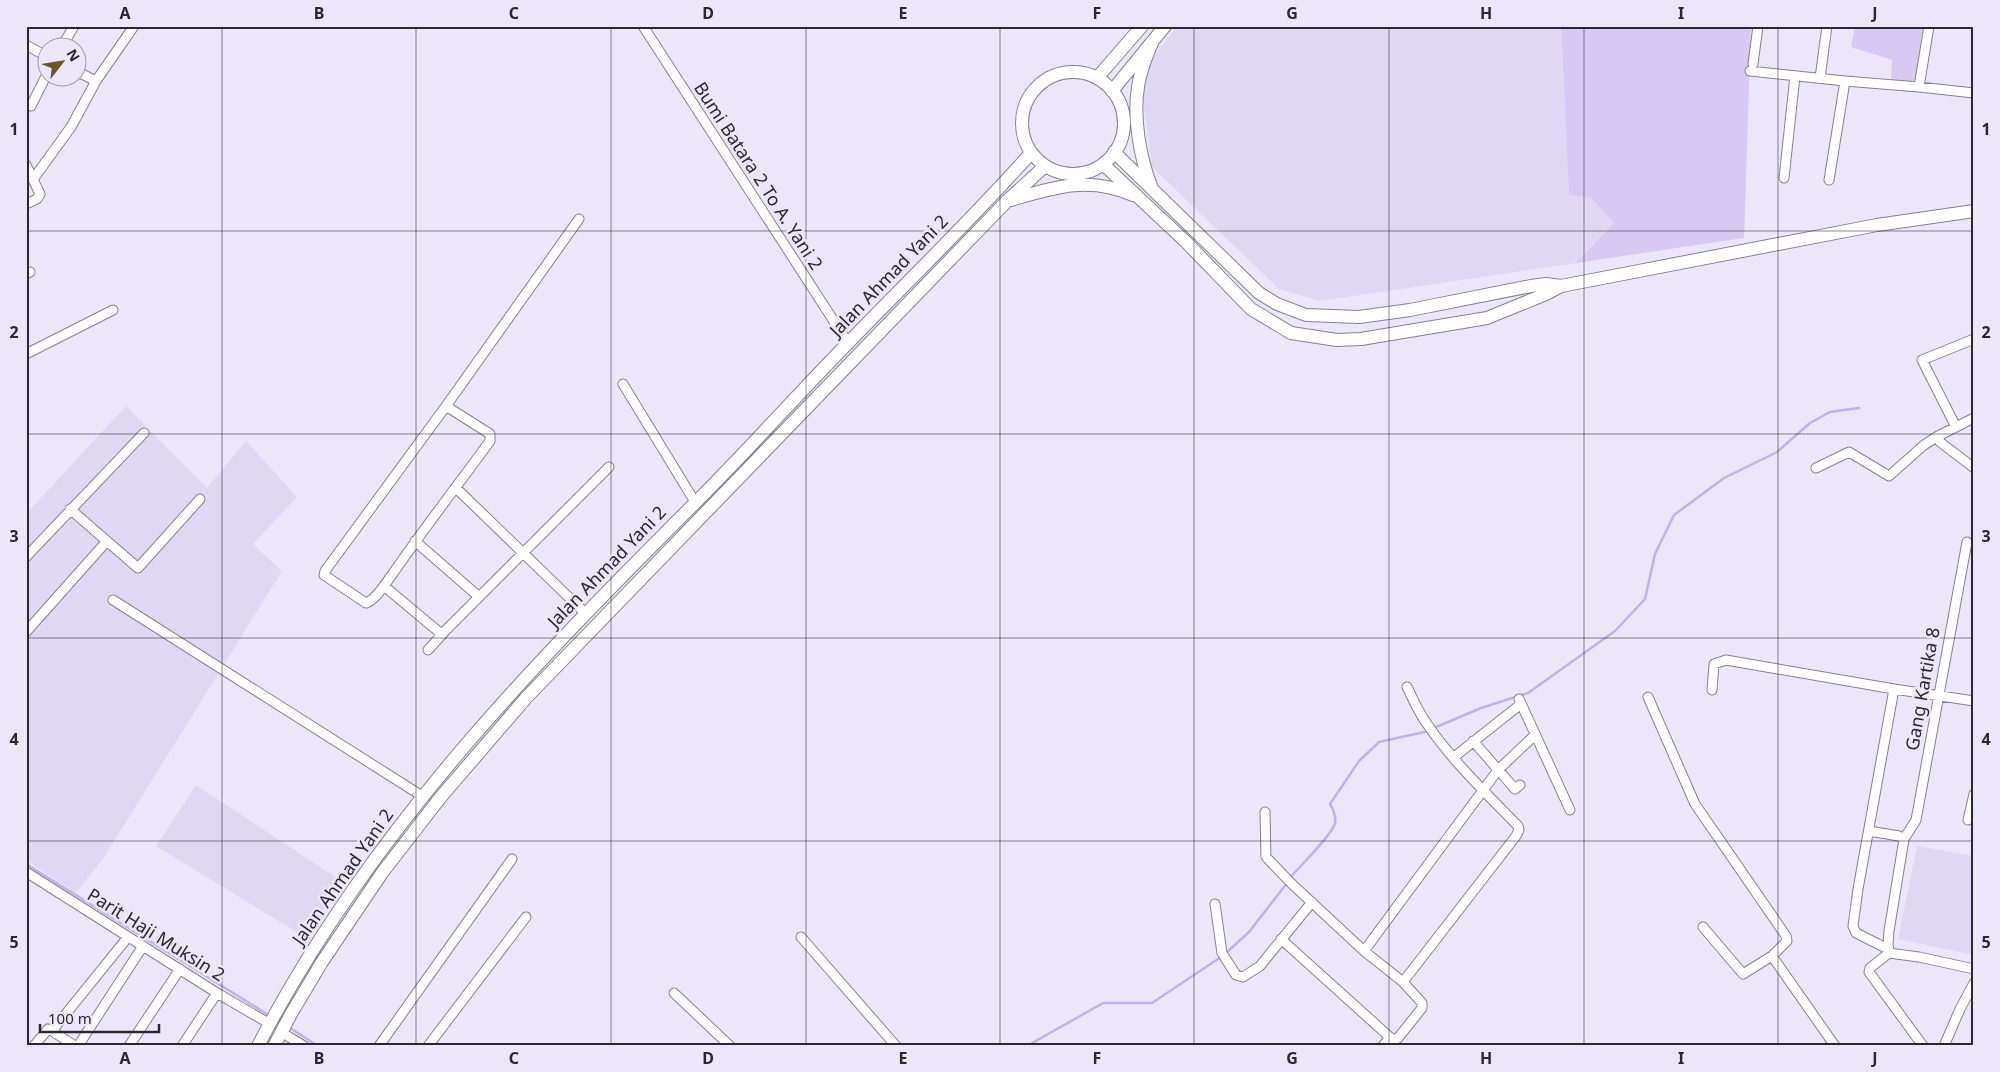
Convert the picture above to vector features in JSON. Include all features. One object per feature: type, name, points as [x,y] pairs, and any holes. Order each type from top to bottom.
[{"type":"highway","points":[[1098,78],[1142,26]]},
{"type":"highway","points":[[1112,91],[1164,26]]},
{"type":"highway","points":[[1152,43],[1139,78],[1137,98],[1140,154],[1152,188]]},
{"type":"highway","points":[[1073,72],[1098,78],[1112,91],[1123,113],[1124,126],[1121,139],[1114,152],[1092,171],[1078,174],[1065,174],[1045,166],[1031,153],[1025,142],[1022,130],[1022,117],[1030,94],[1049,77],[1061,73],[1073,72]]},
{"type":"highway","points":[[1114,152],[1259,293],[1277,304],[1306,315],[1359,317],[1410,310],[1531,286],[1546,284],[1561,286]]},
{"type":"highway","name":"Jalan Ahmad Yani 2","points":[[258,1046],[278,1009],[343,903],[422,796],[515,688],[585,613],[695,502],[848,342],[989,200],[1031,153]]},
{"type":"highway","points":[[1102,164],[1140,198],[1251,310],[1291,333],[1337,340],[1361,339],[1487,318],[1561,286],[1877,225],[1974,212]]},
{"type":"highway","name":"Jalan Ahmad Yani 2","points":[[274,1046],[291,1014],[332,947],[382,873],[440,798],[526,698],[1008,200],[1045,166]]},
{"type":"highway","points":[[1008,200],[1055,187],[1077,185],[1117,188],[1140,198]]},
{"type":"street","points":[[67,38],[74,26]]},
{"type":"street","points":[[34,178],[71,127],[96,82],[134,26]]},
{"type":"street","name":"Bumi Batara 2 To A. Yani 2","points":[[643,26],[848,342]]},
{"type":"street","points":[[1758,26],[1752,68],[1795,76],[1919,86],[1974,93]]},
{"type":"street","points":[[1820,78],[1828,26]]},
{"type":"street","points":[[1919,86],[1929,26]]},
{"type":"street","points":[[26,45],[38,52]]},
{"type":"street","points":[[1784,178],[1795,76]]},
{"type":"street","points":[[88,78],[96,82]]},
{"type":"street","points":[[1829,180],[1845,81]]},
{"type":"street","points":[[31,106],[40,88]]},
{"type":"street","points":[[26,166],[34,178],[40,194],[40,197],[26,204]]},
{"type":"street","points":[[446,406],[490,434],[491,438],[384,586],[371,601],[366,603],[323,573],[446,406],[579,219]]},
{"type":"street","points":[[26,354],[113,310]]},
{"type":"street","points":[[1956,427],[1922,360],[1974,339]]},
{"type":"street","points":[[623,384],[695,502]]},
{"type":"street","points":[[1816,468],[1849,452],[1889,476],[1924,445],[1974,418]]},
{"type":"street","points":[[26,556],[144,433]]},
{"type":"street","points":[[1938,436],[1940,442],[1974,468]]},
{"type":"street","points":[[428,650],[478,596],[609,467]]},
{"type":"street","points":[[456,488],[585,613]]},
{"type":"street","points":[[70,509],[138,568],[200,499]]},
{"type":"street","points":[[26,632],[107,541]]},
{"type":"street","points":[[415,541],[478,596]]},
{"type":"street","name":"Gang Kartika 8","points":[[1889,951],[1889,931],[1904,839],[1916,820],[1967,542]]},
{"type":"street","points":[[384,586],[439,632],[443,633],[446,630]]},
{"type":"street","points":[[113,600],[422,796]]},
{"type":"street","points":[[1712,690],[1714,664],[1726,660],[1894,690],[1974,701]]},
{"type":"street","points":[[1403,982],[1519,830],[1518,826],[1484,791],[1432,730],[1407,687]]},
{"type":"street","points":[[1894,690],[1853,926],[1856,934],[1889,951],[1974,969]]},
{"type":"street","points":[[1648,697],[1695,804],[1786,936],[1787,941],[1772,956],[1743,974],[1704,927]]},
{"type":"street","points":[[1454,757],[1520,702],[1570,810]]},
{"type":"street","points":[[1364,951],[1498,770],[1536,735]]},
{"type":"street","points":[[1473,741],[1515,789],[1520,784]]},
{"type":"street","points":[[1968,820],[1974,794]]},
{"type":"street","points":[[1265,812],[1266,857],[1364,951],[1403,982],[1422,1003],[1422,1008],[1398,1038],[1393,1040],[1281,939]]},
{"type":"street","points":[[1869,830],[1899,836],[1904,839]]},
{"type":"street","points":[[379,1046],[512,860]]},
{"type":"street","name":"Parit Haji Muksin 2","points":[[26,872],[217,993],[270,1023]]},
{"type":"street","points":[[1215,904],[1223,956],[1236,975],[1243,978],[1260,966],[1312,902]]},
{"type":"street","points":[[428,1046],[526,917]]},
{"type":"street","points":[[52,1031],[128,937]]},
{"type":"street","points":[[801,937],[896,1046]]},
{"type":"street","points":[[34,1046],[48,1029],[76,1046],[143,946]]},
{"type":"street","points":[[1889,951],[1870,968],[1869,972],[1922,1046]]},
{"type":"street","points":[[1772,956],[1835,1046]]},
{"type":"street","points":[[130,1046],[180,969]]},
{"type":"street","points":[[1944,1046],[1974,983]]},
{"type":"street","points":[[182,1046],[217,993]]},
{"type":"street","points":[[674,993],[730,1046]]},
{"type":"street","points":[[281,1032],[304,1046]]},
{"type":"street","points":[[1383,1046],[1390,1037]]},
{"type":"shaded area","points":[[1177,26],[1561,26],[1569,195],[1591,197],[1614,223],[1576,263],[1320,301],[1279,289],[1152,167],[1142,92],[1144,70]]},
{"type":"shaded area","points":[[1561,26],[1751,26],[1744,238],[1576,263],[1614,223],[1591,198],[1569,195]]},
{"type":"shaded area","points":[[1855,26],[1923,26],[1915,83],[1891,81],[1892,60],[1851,47]]},
{"type":"shaded area","points":[[126,406],[207,488],[246,441],[297,497],[253,544],[282,571],[105,856],[76,893],[26,860],[26,514]]},
{"type":"shaded area","points":[[196,785],[340,880],[306,938],[156,846]]},
{"type":"shaded area","points":[[1917,846],[1974,856],[1974,955],[1898,939]]},
{"type":"waterway","points":[[1434,728],[1481,708],[1528,693],[1615,631],[1645,599],[1655,554],[1674,515],[1724,478],[1777,452],[1810,423],[1830,412],[1859,408]]},
{"type":"waterway","points":[[1290,878],[1333,828],[1335,818],[1330,804],[1359,761],[1379,742],[1429,731]]},
{"type":"waterway","points":[[26,864],[270,1016]]},
{"type":"waterway","points":[[1225,954],[1249,932],[1287,883]]},
{"type":"waterway","points":[[1027,1046],[1103,1003],[1152,1003],[1221,957]]},
{"type":"waterway","points":[[290,1028],[318,1046]]}]
